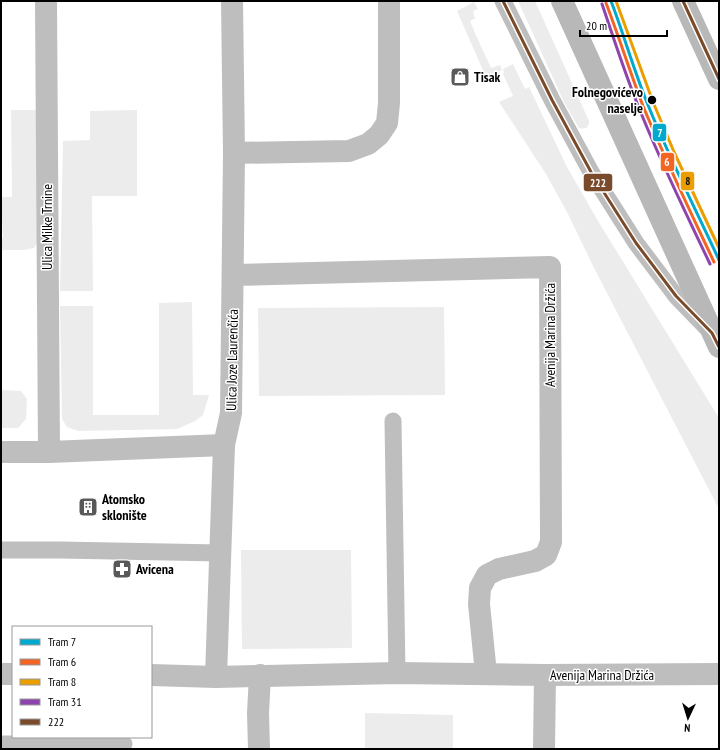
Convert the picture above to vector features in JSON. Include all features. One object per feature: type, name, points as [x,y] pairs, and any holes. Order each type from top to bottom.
[{"type":"main road","points":[[562,1],[716,340]]},
{"type":"main road","points":[[683,1],[719,79]]},
{"type":"street","name":"Ulica Milke Trnine","points":[[46,1],[49,452]]},
{"type":"street","name":"Ulica Joze Laurenčića","points":[[216,677],[224,445],[231,414],[234,153],[232,1]]},
{"type":"street","points":[[234,153],[349,151],[368,144],[379,135],[387,123],[389,103],[389,1]]},
{"type":"street","name":"Avenija Marina Držića","points":[[233,275],[550,267],[551,542],[546,555],[535,561],[500,569],[487,575],[480,588],[479,604],[486,674]]},
{"type":"street","points":[[1,452],[49,452],[224,445]]},
{"type":"street","name":"Avenija Marina Držića","points":[[216,677],[397,673],[545,675],[719,674]]},
{"type":"street","points":[[1,674],[12,674]]},
{"type":"street","points":[[152,675],[216,677]]},
{"type":"street","points":[[544,749],[545,675]]},
{"type":"street","points":[[260,676],[258,713],[260,749]]},
{"type":"lane","points":[[503,1],[552,100],[591,172],[636,242],[667,284],[716,340]]},
{"type":"lane","points":[[393,421],[397,673]]},
{"type":"lane","points":[[1,550],[220,553]]},
{"type":"lane","points":[[1,744],[124,744]]},
{"type":"shaded area","points":[[518,1],[535,1],[589,121],[588,126],[585,128],[579,128],[564,102]]},
{"type":"shaded area","points":[[474,2],[478,9],[473,11],[475,18],[470,21],[472,27],[491,68],[500,65],[502,70],[486,77],[457,11]]},
{"type":"shaded area","points":[[513,64],[525,89],[529,87],[567,167],[598,221],[719,418],[719,509],[593,266],[568,214],[546,174],[499,102],[513,96],[503,74],[503,69]]},
{"type":"shaded area","points":[[11,110],[38,110],[40,238],[34,248],[24,250],[1,250],[1,238],[3,238],[1,197],[12,197]]},
{"type":"shaded area","points":[[137,110],[137,196],[92,196],[93,291],[60,291],[63,141],[90,140],[90,111]]},
{"type":"shaded area","points":[[192,302],[193,395],[209,395],[203,415],[195,421],[177,429],[78,431],[67,427],[62,419],[60,306],[93,306],[93,415],[159,415],[159,303]]},
{"type":"shaded area","points":[[444,307],[445,395],[259,396],[258,308]]},
{"type":"shaded area","points":[[1,390],[21,391],[27,399],[26,419],[18,428],[1,428]]},
{"type":"shaded area","points":[[241,550],[351,550],[352,648],[242,649]]},
{"type":"shaded area","points":[[365,713],[453,715],[453,749],[365,749]]},
{"type":"tram line","name":"7","points":[[611,1],[648,105],[673,163],[719,260]]},
{"type":"tram line","name":"8","points":[[616,1],[653,102],[674,152],[719,248]]},
{"type":"tram line","name":"6","points":[[606,3],[643,106],[714,262]]},
{"type":"tram line","name":"31","points":[[602,4],[629,82],[647,128],[673,187],[710,264]]},
{"type":"transit line","name":"222","points":[[503,1],[552,100],[591,172],[636,243],[676,296],[712,333],[719,347]]},
{"type":"transit line","name":"222","points":[[683,1],[719,79]]},
{"type":"place","name":"Tisak","points":[[460,77]]},
{"type":"place","name":"Folnegovićevo naselje","points":[[652,100]]},
{"type":"place","name":"Atomsko sklonište","points":[[88,507]]},
{"type":"place","name":"Avicena","points":[[122,569]]}]
